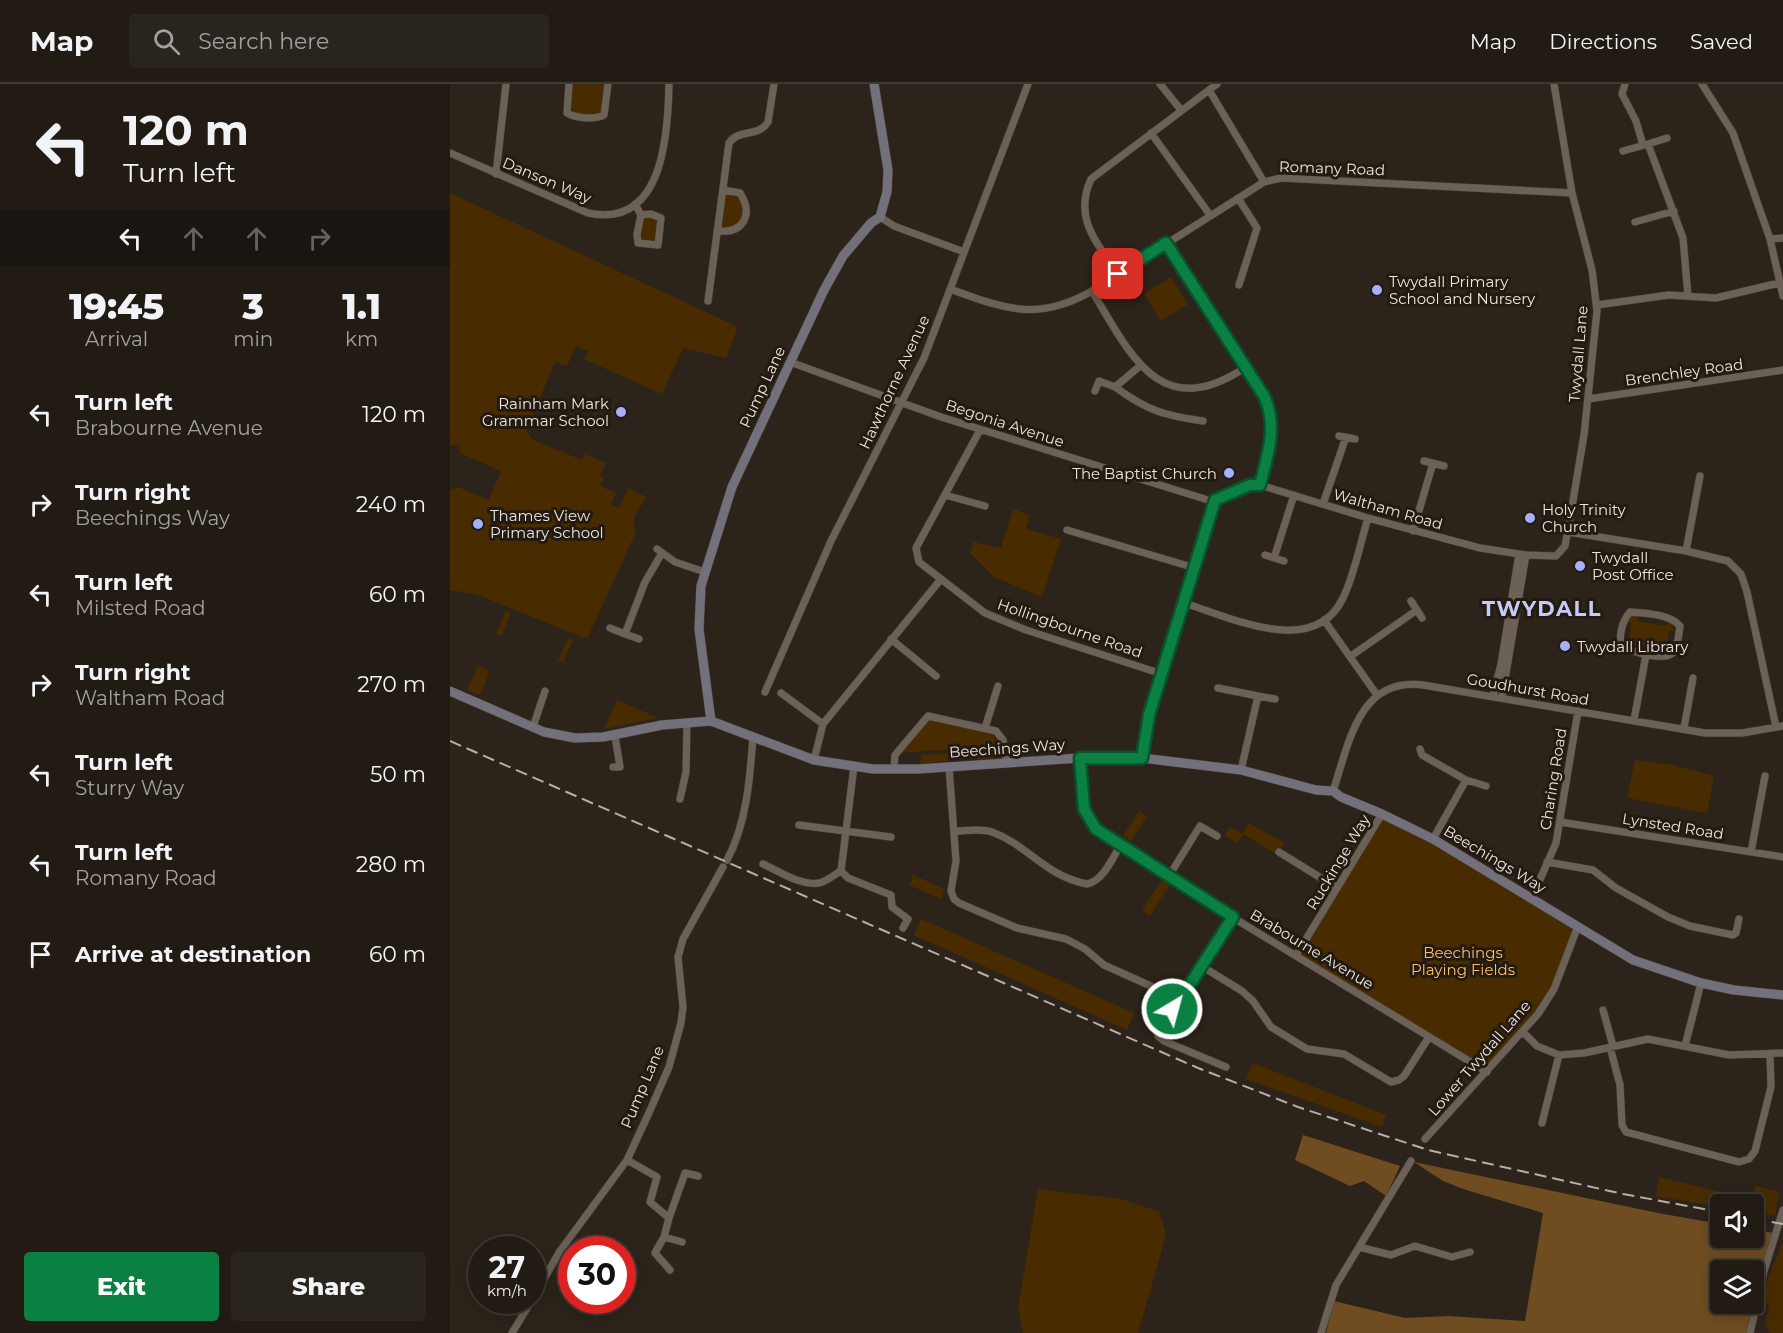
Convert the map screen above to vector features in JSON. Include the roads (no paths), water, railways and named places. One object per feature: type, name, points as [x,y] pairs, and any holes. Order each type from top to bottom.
[{"type":"street","points":[[496,174],[506,84]]},
{"type":"street","points":[[569,84],[567,113],[573,116],[598,118],[604,115],[608,84]]},
{"type":"street","points":[[642,215],[651,214],[660,218],[658,245],[638,243],[637,234],[642,215],[635,204],[649,192],[658,171],[669,84]]},
{"type":"street","points":[[708,302],[729,143],[736,135],[758,132],[764,128],[768,122],[774,84]]},
{"type":"street","points":[[874,84],[888,170],[887,192],[880,217],[894,226],[964,252]]},
{"type":"street","name":"Hawthorne Avenue","points":[[765,692],[831,540],[926,354],[1028,84]]},
{"type":"street","points":[[1160,84],[1181,110]]},
{"type":"street","points":[[1118,274],[1090,232],[1084,216],[1083,198],[1091,179],[1098,171],[1217,84]]},
{"type":"street","name":"Twydall Lane","points":[[1554,84],[1572,193],[1592,270],[1597,305],[1588,399],[1568,532],[1565,546],[1558,555]]},
{"type":"street","points":[[1625,84],[1622,94],[1636,121],[1683,238],[1688,296]]},
{"type":"street","points":[[1702,84],[1733,133],[1770,239],[1783,296]]},
{"type":"street","points":[[1209,90],[1264,182]]},
{"type":"street","points":[[1151,133],[1210,215]]},
{"type":"street","points":[[1623,151],[1667,138]]},
{"type":"street","name":"Danson Way","points":[[450,153],[588,213],[613,214],[635,204]]},
{"type":"street","name":"Romany Road","points":[[950,289],[1004,308],[1028,311],[1061,306],[1092,291],[1264,182],[1291,178],[1572,193]]},
{"type":"street","points":[[717,231],[737,230],[742,225],[745,211],[745,201],[740,193],[723,190]]},
{"type":"street","points":[[1238,198],[1257,228],[1239,285]]},
{"type":"street","points":[[1635,222],[1674,212]]},
{"type":"street","name":"Pump Lane","points":[[711,721],[698,616],[705,572],[732,487],[837,265],[867,228],[880,217]]},
{"type":"street","points":[[1770,239],[1783,238]]},
{"type":"street","points":[[1142,758],[1148,722],[1215,500],[1250,485],[1260,485],[1272,442],[1272,421],[1264,396],[1166,243]]},
{"type":"street","points":[[1597,305],[1656,296],[1720,297],[1779,284]]},
{"type":"street","points":[[1092,291],[1131,357],[1154,378],[1172,386],[1189,388],[1216,384],[1246,367]]},
{"type":"street","name":"Begonia Avenue","points":[[790,363],[980,430],[1215,500]]},
{"type":"street","points":[[1115,387],[1140,366]]},
{"type":"street","name":"Brenchley Road","points":[[1588,399],[1783,370]]},
{"type":"street","points":[[1095,391],[1099,381],[1115,387],[1137,403],[1162,415],[1203,421]]},
{"type":"street","name":"Hollingbourne Road","points":[[980,430],[915,551],[919,562],[985,613],[1016,626],[1162,675]]},
{"type":"street","points":[[1323,504],[1343,437],[1354,439]]},
{"type":"street","points":[[1424,461],[1444,466]]},
{"type":"street","points":[[1413,531],[1433,463]]},
{"type":"street","points":[[1686,551],[1700,476]]},
{"type":"street","name":"Waltham Road","points":[[1260,485],[1413,531],[1480,548],[1551,557],[1558,555]]},
{"type":"street","points":[[945,495],[985,507]]},
{"type":"street","points":[[1274,558],[1294,495]]},
{"type":"street","points":[[1184,603],[1276,631],[1293,632],[1324,620],[1343,598],[1368,518]]},
{"type":"street","points":[[1067,530],[1195,568]]},
{"type":"street","points":[[1568,532],[1675,549],[1728,561],[1741,574],[1780,727]]},
{"type":"street","points":[[625,634],[660,551],[675,562],[705,572]]},
{"type":"street","points":[[1493,696],[1522,554]]},
{"type":"street","points":[[1502,698],[1522,554]]},
{"type":"street","points":[[1265,555],[1284,561]]},
{"type":"street","points":[[814,760],[823,724],[941,579]]},
{"type":"street","points":[[1411,601],[1422,618]]},
{"type":"street","points":[[1351,656],[1417,610]]},
{"type":"street","points":[[1630,612],[1668,618],[1680,626],[1676,651],[1673,655],[1668,657],[1646,655],[1622,648],[1620,642],[1623,622],[1630,612]]},
{"type":"street","points":[[1324,620],[1377,694],[1359,715],[1333,791]]},
{"type":"street","points":[[610,628],[639,639]]},
{"type":"street","points":[[891,639],[936,676]]},
{"type":"street","points":[[1634,720],[1646,655]]},
{"type":"street","points":[[1684,728],[1693,678]]},
{"type":"street","points":[[768,684],[823,724]]},
{"type":"street","name":"Goudhurst Road","points":[[1377,694],[1392,687],[1413,684],[1724,734],[1780,727]]},
{"type":"street","points":[[985,728],[998,686]]},
{"type":"street","points":[[1218,688],[1275,699]]},
{"type":"street","points":[[533,727],[545,691]]},
{"type":"street","name":"Beechings Way","points":[[450,692],[533,727],[575,738],[615,736],[662,725],[711,721],[814,760],[854,766],[894,769],[1080,758],[1142,758],[1241,770],[1316,790],[1333,791],[1341,797],[1382,814],[1433,840],[1634,960],[1701,983],[1734,990],[1783,995]]},
{"type":"street","points":[[1241,770],[1258,696]]},
{"type":"street","name":"Charing Road","points":[[1538,884],[1556,843],[1578,711]]},
{"type":"street","points":[[894,769],[895,754],[922,720],[928,716],[985,728],[1000,734],[1006,763]]},
{"type":"street","points":[[680,799],[686,772],[687,723]]},
{"type":"street","points":[[613,767],[620,767],[615,736]]},
{"type":"street","points":[[727,860],[735,845],[747,796],[753,737]]},
{"type":"street","points":[[1420,749],[1422,755],[1466,780],[1486,786]]},
{"type":"street","name":"Brabourne Avenue","points":[[1080,758],[1082,799],[1089,821],[1120,846],[1487,1072]]},
{"type":"street","points":[[854,766],[841,871],[847,878],[891,895],[892,907],[908,919],[903,928]]},
{"type":"street","points":[[950,767],[955,831],[955,871],[951,891],[956,902],[1013,927],[1066,939],[1085,949],[1104,965],[1173,996]]},
{"type":"street","points":[[1751,852],[1765,776]]},
{"type":"street","points":[[1433,840],[1466,780]]},
{"type":"street","name":"Ruckinge Way","points":[[1297,954],[1382,814]]},
{"type":"street","points":[[1192,820],[1217,836]]},
{"type":"street","name":"Lynsted Road","points":[[1560,822],[1783,857]]},
{"type":"street","points":[[799,825],[891,837]]},
{"type":"street","points":[[1169,876],[1200,826]]},
{"type":"street","points":[[955,831],[991,832],[1006,839],[1046,869],[1087,884],[1094,883],[1100,877],[1120,846]]},
{"type":"street","points":[[1279,852],[1337,888]]},
{"type":"street","points":[[1547,862],[1593,870],[1637,901],[1690,926],[1733,935],[1736,933],[1739,919]]},
{"type":"street","points":[[763,864],[798,880],[814,883],[823,882],[841,871]]},
{"type":"street","name":"Pump Lane","points":[[546,1276],[560,1251],[627,1161],[676,1045],[683,1007],[678,957],[683,939],[723,867]]},
{"type":"street","points":[[1173,996],[1189,986],[1233,917]]},
{"type":"street","name":"Lower Twydall Lane","points":[[1425,1139],[1523,1032],[1554,989],[1578,926]]},
{"type":"street","points":[[1203,967],[1253,1001],[1271,1027],[1307,1048],[1344,1054],[1390,1082],[1404,1076],[1429,1037]]},
{"type":"street","points":[[1685,1046],[1701,983]]},
{"type":"street","points":[[1173,996],[1172,1009],[1161,1020],[1158,1036],[1164,1041],[1226,1067]]},
{"type":"street","points":[[1603,1010],[1620,1085],[1622,1125],[1627,1133],[1739,1162],[1749,1160],[1755,1151],[1771,1087],[1770,1055]]},
{"type":"street","points":[[1523,1032],[1536,1046],[1559,1055],[1648,1038],[1729,1055],[1783,1053]]},
{"type":"street","points":[[1542,1123],[1559,1055]]},
{"type":"street","points":[[627,1161],[657,1177],[650,1202],[669,1218]]},
{"type":"street","points":[[1320,1333],[1336,1285],[1411,1161]]},
{"type":"street","points":[[670,1270],[655,1253],[664,1237],[685,1173],[698,1176]]},
{"type":"street","points":[[1750,1333],[1764,1271],[1783,1210]]},
{"type":"street","points":[[664,1237],[682,1242]]},
{"type":"street","points":[[1359,1247],[1391,1255],[1415,1246],[1452,1257],[1470,1252]]},
{"type":"street","name":"Pump Lane","points":[[512,1333],[524,1314]]},
{"type":"railway","points":[[450,741],[1198,1068],[1298,1107],[1428,1150],[1623,1194],[1710,1210]]},
{"type":"railway","points":[[1764,1221],[1783,1224]]},
{"type":"place","name":"Twydall Primary School and Nursery","points":[[1377,290]]},
{"type":"place","name":"Rainham Mark Grammar School","points":[[621,412]]},
{"type":"place","name":"The Baptist Church","points":[[1229,473]]},
{"type":"place","name":"Holy Trinity Church","points":[[1530,518]]},
{"type":"place","name":"Thames View Primary School","points":[[478,524]]},
{"type":"place","name":"Twydall Post Office","points":[[1580,566]]},
{"type":"place","name":"Twydall Library","points":[[1565,646]]},
{"type":"district","name":"TWYDALL","points":[[1542,608]]},
{"type":"park label","name":"Beechings Playing Fields","points":[[1463,960]]}]
